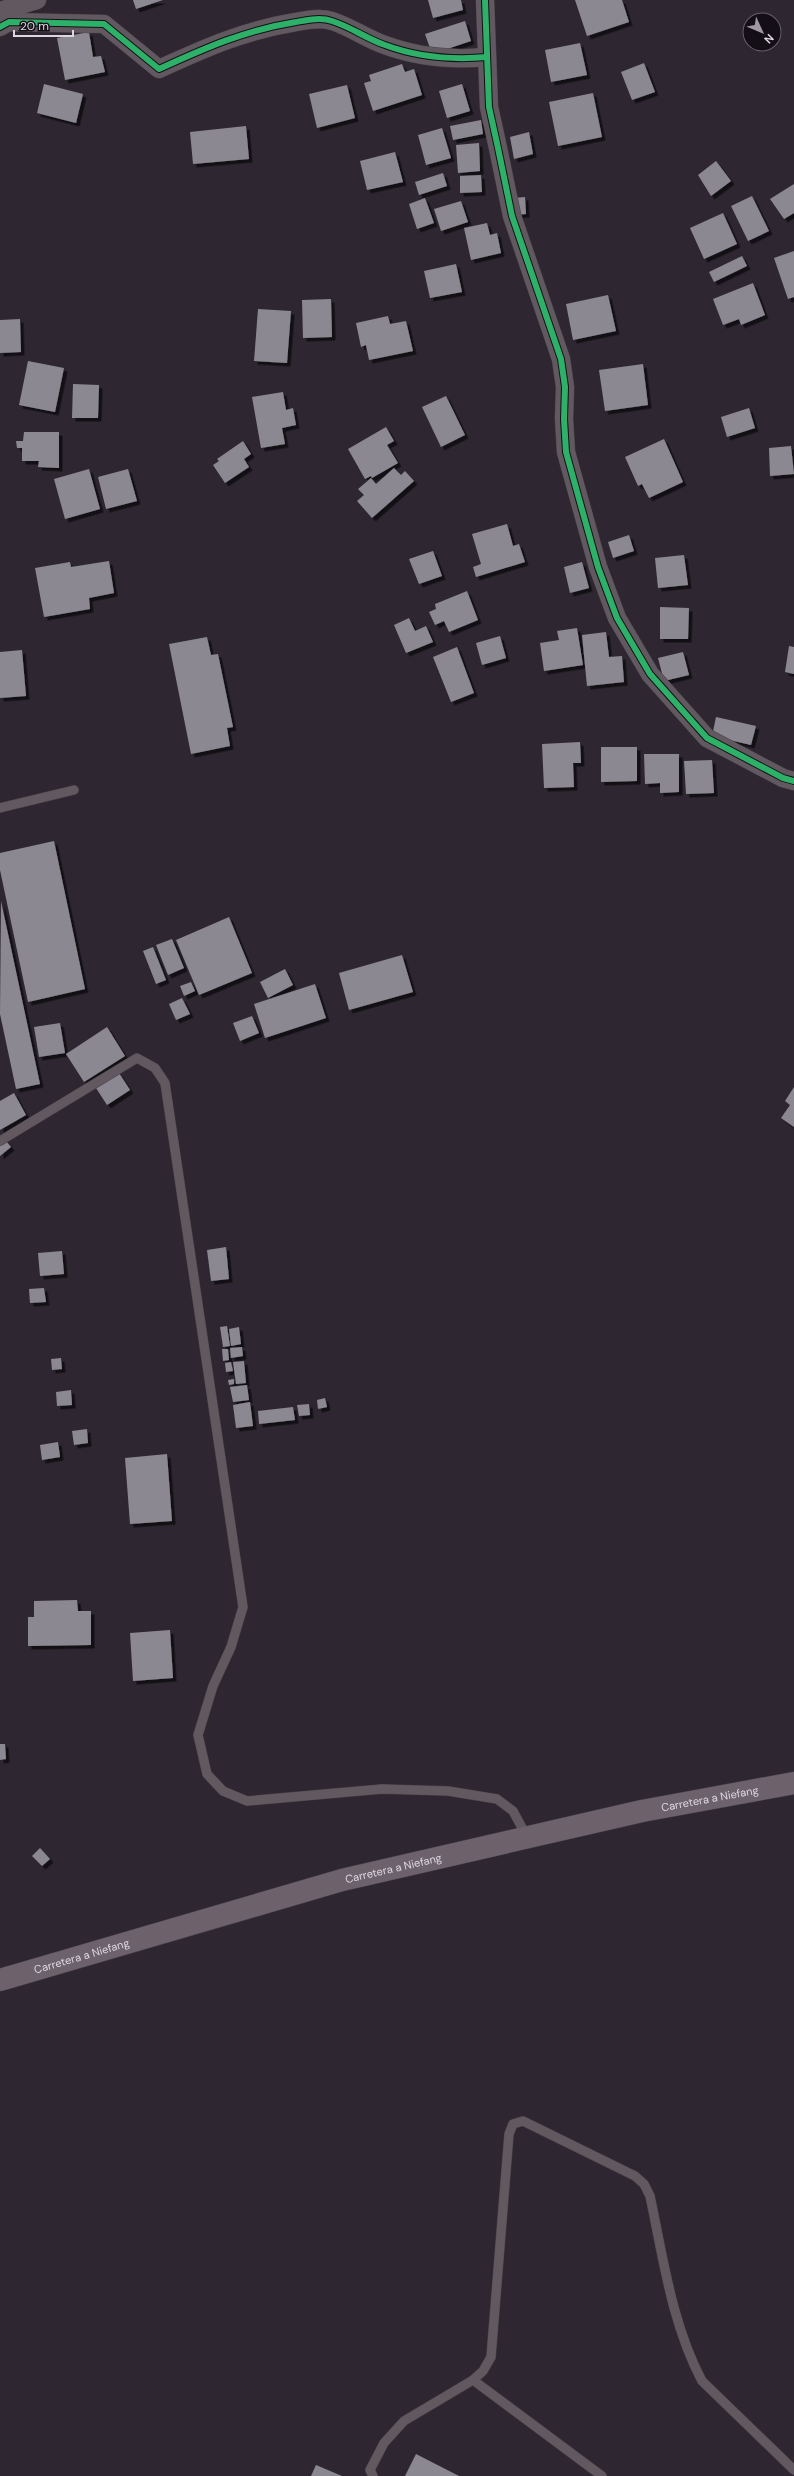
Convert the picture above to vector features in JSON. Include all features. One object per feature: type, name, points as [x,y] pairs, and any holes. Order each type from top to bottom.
[{"type":"main road","name":"Carretera a Niefang","points":[[0,1980],[342,1880],[642,1811],[794,1783]]},
{"type":"street","points":[[0,11],[36,0]]},
{"type":"street","points":[[485,0],[489,108],[512,216],[561,360],[565,387],[564,419],[566,452],[598,567],[617,618],[650,674],[707,738],[783,778],[794,780]]},
{"type":"street","points":[[0,27],[9,22],[104,24],[159,69],[216,43],[257,29],[312,20],[332,20],[385,45],[422,55],[458,60],[487,57]]},
{"type":"lane","points":[[0,808],[74,790]]},
{"type":"lane","points":[[0,1141],[137,1058],[155,1068],[165,1083],[243,1607],[231,1647],[213,1686],[198,1735],[207,1774],[224,1792],[247,1800],[382,1789],[448,1792],[497,1799],[514,1811],[527,1837]]},
{"type":"lane","points":[[373,2476],[370,2470],[384,2443],[404,2421],[473,2380],[483,2371],[491,2357],[509,2134],[513,2124],[523,2121],[635,2176],[644,2184],[650,2196],[681,2331],[702,2381],[794,2470]]},
{"type":"lane","points":[[473,2380],[602,2476]]},
{"type":"building","points":[[133,0],[163,0],[136,9]]},
{"type":"building","points":[[428,0],[461,0],[463,10],[433,18]]},
{"type":"building","points":[[575,0],[622,0],[629,22],[587,36]]},
{"type":"building","points":[[465,21],[471,41],[432,54],[425,34]]},
{"type":"building","points":[[89,32],[93,57],[101,56],[105,72],[65,80],[57,38]]},
{"type":"building","points":[[580,43],[587,75],[551,82],[545,50]]},
{"type":"building","points":[[644,63],[655,92],[632,100],[621,72]]},
{"type":"building","points":[[402,64],[405,72],[414,69],[422,95],[373,111],[364,83],[371,81],[369,75]]},
{"type":"building","points":[[44,84],[83,94],[76,123],[37,113]]},
{"type":"building","points":[[462,84],[470,111],[447,118],[439,91]]},
{"type":"building","points":[[347,85],[355,118],[317,128],[309,94]]},
{"type":"building","points":[[593,93],[602,137],[558,146],[549,102]]},
{"type":"building","points":[[481,120],[483,134],[453,140],[450,126]]},
{"type":"building","points":[[246,126],[249,159],[193,164],[190,132]]},
{"type":"building","points":[[442,128],[451,158],[426,165],[418,135]]},
{"type":"building","points":[[529,132],[533,154],[514,159],[510,137]]},
{"type":"building","points":[[479,143],[480,171],[458,173],[456,145]]},
{"type":"building","points":[[395,152],[403,182],[367,190],[360,161]]},
{"type":"building","points":[[716,161],[731,181],[711,196],[698,175]]},
{"type":"building","points":[[443,173],[447,186],[419,195],[415,182]]},
{"type":"building","points":[[481,175],[482,192],[460,193],[460,176]]},
{"type":"building","points":[[794,184],[794,213],[784,219],[770,199]]},
{"type":"building","points":[[752,196],[769,231],[748,241],[731,206]]},
{"type":"building","points":[[525,197],[526,214],[515,215],[514,198]]},
{"type":"building","points":[[425,198],[434,223],[417,229],[409,204]]},
{"type":"building","points":[[461,201],[468,222],[441,231],[434,209]]},
{"type":"building","points":[[723,213],[737,244],[704,259],[690,228]]},
{"type":"building","points":[[487,223],[490,235],[497,233],[501,253],[471,260],[464,228]]},
{"type":"building","points":[[794,251],[794,297],[788,299],[774,258]]},
{"type":"building","points":[[742,256],[747,266],[714,282],[709,272]]},
{"type":"building","points":[[456,264],[462,292],[430,298],[424,271]]},
{"type":"building","points":[[753,283],[765,315],[741,325],[739,319],[723,325],[713,299]]},
{"type":"building","points":[[608,295],[616,331],[573,340],[566,304]]},
{"type":"building","points":[[331,299],[332,337],[303,338],[302,300]]},
{"type":"building","points":[[258,309],[291,311],[287,363],[254,361]]},
{"type":"building","points":[[388,316],[390,324],[406,321],[413,351],[369,360],[366,345],[361,347],[356,323]]},
{"type":"building","points":[[20,319],[21,352],[0,353],[0,320]]},
{"type":"building","points":[[28,361],[64,368],[55,412],[19,405]]},
{"type":"building","points":[[643,364],[648,405],[605,411],[599,370]]},
{"type":"building","points":[[73,384],[99,385],[98,418],[72,418]]},
{"type":"building","points":[[283,392],[286,410],[293,408],[296,425],[282,428],[285,444],[261,448],[252,397]]},
{"type":"building","points":[[446,396],[465,435],[441,447],[422,407]]},
{"type":"building","points":[[749,408],[755,428],[727,437],[721,417]]},
{"type":"building","points":[[386,427],[394,441],[387,445],[398,463],[372,478],[371,476],[365,479],[348,449]]},
{"type":"building","points":[[24,432],[59,432],[59,468],[38,467],[39,461],[22,461],[22,448],[17,448],[16,441],[23,441]]},
{"type":"building","points":[[664,439],[683,482],[649,498],[642,484],[638,486],[625,457]]},
{"type":"building","points":[[243,441],[251,454],[244,459],[249,467],[225,483],[213,465],[219,461],[217,459]]},
{"type":"building","points":[[791,446],[794,474],[770,476],[769,448]]},
{"type":"building","points":[[394,468],[401,475],[405,471],[414,481],[372,518],[357,501],[364,495],[358,489],[371,478],[376,484]]},
{"type":"building","points":[[89,469],[100,509],[65,519],[54,479]]},
{"type":"building","points":[[128,469],[137,501],[106,509],[98,477]]},
{"type":"building","points":[[507,524],[513,546],[519,544],[525,562],[476,577],[473,567],[481,564],[472,534]]},
{"type":"building","points":[[629,535],[634,551],[613,558],[608,542]]},
{"type":"building","points":[[433,551],[442,576],[419,584],[409,559]]},
{"type":"building","points":[[684,555],[688,585],[658,588],[655,558]]},
{"type":"building","points":[[109,561],[114,593],[89,598],[90,609],[44,617],[35,568],[70,562],[71,567]]},
{"type":"building","points":[[582,562],[589,588],[570,593],[564,567]]},
{"type":"building","points":[[467,591],[478,620],[449,632],[444,621],[435,625],[429,612],[436,609],[435,604]]},
{"type":"building","points":[[660,607],[689,608],[688,639],[660,639]]},
{"type":"building","points":[[409,618],[415,631],[426,626],[433,642],[406,653],[394,625]]},
{"type":"building","points":[[577,628],[583,665],[544,671],[540,643],[559,640],[557,631]]},
{"type":"building","points":[[606,632],[609,657],[622,656],[624,682],[587,686],[582,635]]},
{"type":"building","points":[[500,636],[506,658],[482,665],[476,643]]},
{"type":"building","points":[[207,637],[211,655],[218,654],[233,727],[227,728],[230,746],[191,754],[169,644]]},
{"type":"building","points":[[789,646],[794,647],[794,674],[785,672]]},
{"type":"building","points":[[457,647],[474,693],[451,702],[433,657]]},
{"type":"building","points":[[22,650],[26,696],[0,698],[0,652]]},
{"type":"building","points":[[683,652],[689,675],[664,681],[658,658]]},
{"type":"building","points":[[716,717],[756,726],[751,745],[712,736]]},
{"type":"building","points":[[580,742],[581,763],[573,763],[574,787],[544,788],[542,744]]},
{"type":"building","points":[[601,747],[637,747],[637,781],[601,782]]},
{"type":"building","points":[[644,754],[679,754],[679,792],[660,793],[660,783],[645,784]]},
{"type":"building","points":[[712,760],[714,793],[686,794],[684,761]]},
{"type":"building","points":[[54,841],[85,989],[28,1002],[0,870],[0,853]]},
{"type":"building","points":[[1,901],[40,1084],[16,1089],[0,1014]]},
{"type":"building","points":[[229,917],[252,973],[199,995],[176,940]]},
{"type":"building","points":[[172,939],[184,968],[168,975],[156,945]]},
{"type":"building","points":[[153,947],[166,980],[156,984],[143,951]]},
{"type":"building","points":[[402,955],[413,992],[349,1010],[339,973]]},
{"type":"building","points":[[285,969],[293,985],[268,998],[260,982]]},
{"type":"building","points":[[191,982],[195,991],[184,996],[180,986]]},
{"type":"building","points":[[315,984],[326,1018],[265,1038],[254,1004]]},
{"type":"building","points":[[182,998],[190,1014],[176,1020],[169,1004]]},
{"type":"building","points":[[252,1016],[259,1033],[240,1041],[233,1023]]},
{"type":"building","points":[[60,1023],[65,1053],[39,1057],[34,1027]]},
{"type":"building","points":[[107,1027],[125,1056],[84,1082],[66,1054]]},
{"type":"building","points":[[119,1073],[130,1090],[107,1105],[96,1088]]},
{"type":"building","points":[[794,1087],[794,1127],[781,1118],[790,1105],[785,1101]]},
{"type":"building","points":[[14,1093],[26,1115],[0,1130],[0,1101]]},
{"type":"building","points":[[6,1141],[11,1147],[0,1156],[0,1145]]},
{"type":"building","points":[[226,1247],[229,1279],[211,1281],[207,1250]]},
{"type":"building","points":[[62,1251],[64,1274],[40,1276],[38,1253]]},
{"type":"building","points":[[44,1288],[46,1302],[30,1303],[29,1289]]},
{"type":"building","points":[[227,1326],[230,1346],[223,1347],[220,1327]]},
{"type":"building","points":[[239,1327],[241,1344],[231,1346],[229,1329]]},
{"type":"building","points":[[242,1347],[243,1356],[231,1358],[230,1348]]},
{"type":"building","points":[[222,1349],[228,1349],[229,1360],[223,1361]]},
{"type":"building","points":[[61,1358],[62,1369],[52,1370],[51,1359]]},
{"type":"building","points":[[244,1361],[246,1383],[236,1384],[233,1362]]},
{"type":"building","points":[[231,1362],[233,1371],[226,1372],[225,1363]]},
{"type":"building","points":[[234,1379],[234,1384],[229,1385],[228,1380]]},
{"type":"building","points":[[247,1385],[249,1400],[233,1402],[230,1387]]},
{"type":"building","points":[[71,1390],[72,1405],[57,1406],[56,1392]]},
{"type":"building","points":[[325,1398],[327,1407],[318,1409],[317,1400]]},
{"type":"building","points":[[250,1402],[253,1426],[236,1428],[233,1405]]},
{"type":"building","points":[[309,1404],[310,1415],[299,1416],[297,1405]]},
{"type":"building","points":[[293,1407],[295,1420],[259,1424],[258,1411]]},
{"type":"building","points":[[87,1429],[88,1443],[74,1445],[72,1431]]},
{"type":"building","points":[[58,1442],[60,1457],[42,1460],[40,1445]]},
{"type":"building","points":[[167,1454],[172,1521],[130,1524],[125,1458]]},
{"type":"building","points":[[77,1600],[78,1611],[91,1611],[91,1645],[28,1646],[28,1617],[34,1617],[34,1601]]},
{"type":"building","points":[[170,1630],[173,1678],[133,1681],[130,1633]]},
{"type":"building","points":[[0,1744],[5,1744],[6,1759],[0,1760]]},
{"type":"building","points":[[40,1848],[50,1859],[42,1866],[32,1856]]},
{"type":"building","points":[[416,2454],[459,2476],[405,2476]]},
{"type":"building","points":[[316,2465],[342,2476],[311,2476]]},
{"type":"cycle path","points":[[485,0],[489,107],[512,216],[561,359],[565,387],[564,419],[566,452],[598,567],[617,618],[650,674],[707,738],[783,778],[794,781]]},
{"type":"cycle path","points":[[0,27],[9,22],[104,24],[159,69],[209,47],[242,35],[277,25],[319,19],[328,20],[346,26],[378,42],[397,49],[422,55],[448,58],[487,57]]}]
